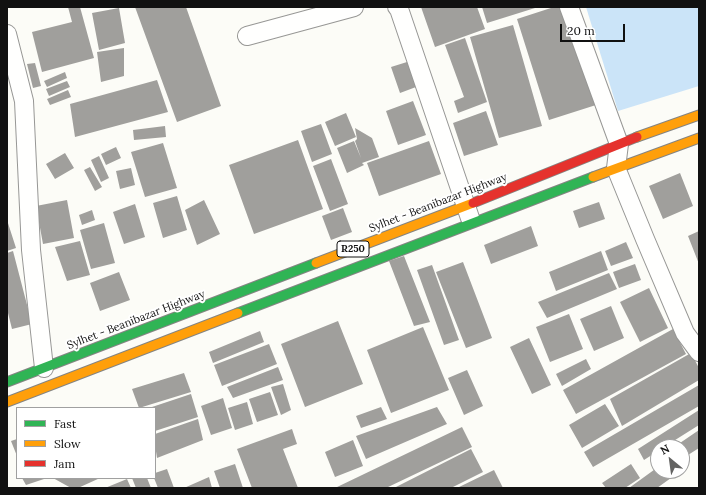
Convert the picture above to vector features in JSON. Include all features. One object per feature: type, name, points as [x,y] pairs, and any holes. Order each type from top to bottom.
[{"type":"main road","name":"Sylhet - Beanibazar Highway","points":[[7,382],[466,206],[619,144],[699,115]]},
{"type":"main road","name":"R250","points":[[7,402],[616,168],[699,138]]},
{"type":"street","points":[[248,36],[354,7]]},
{"type":"street","points":[[397,7],[399,9],[472,224]]},
{"type":"street","points":[[569,7],[619,144],[616,168],[684,333],[699,352]]},
{"type":"street","points":[[7,34],[24,101],[31,250],[44,368]]},
{"type":"water","points":[[586,7],[699,7],[699,86],[618,111]]},
{"type":"building","points":[[68,7],[80,7],[94,58],[42,72],[32,32],[72,22]]},
{"type":"building","points":[[135,7],[186,7],[221,106],[177,122]]},
{"type":"building","points":[[421,7],[477,7],[485,29],[435,47]]},
{"type":"building","points":[[482,7],[534,7],[535,8],[487,23]]},
{"type":"building","points":[[554,7],[564,7],[596,105],[549,120],[517,19]]},
{"type":"building","points":[[119,8],[125,43],[99,50],[92,13]]},
{"type":"building","points":[[513,25],[542,126],[499,138],[470,37]]},
{"type":"building","points":[[465,38],[487,102],[458,113],[454,101],[464,97],[445,45]]},
{"type":"building","points":[[124,48],[124,76],[101,82],[97,52]]},
{"type":"building","points":[[407,62],[416,87],[400,93],[391,67]]},
{"type":"building","points":[[35,63],[41,86],[33,88],[27,64]]},
{"type":"building","points":[[65,72],[67,78],[47,87],[44,81]]},
{"type":"building","points":[[157,80],[168,112],[75,137],[70,104]]},
{"type":"building","points":[[67,81],[70,87],[49,96],[46,89]]},
{"type":"building","points":[[68,90],[71,97],[50,105],[47,99]]},
{"type":"building","points":[[413,101],[426,135],[398,145],[386,111]]},
{"type":"building","points":[[486,111],[498,145],[464,156],[453,123]]},
{"type":"building","points":[[346,113],[356,137],[335,146],[325,122]]},
{"type":"building","points":[[321,124],[332,154],[312,162],[301,131]]},
{"type":"building","points":[[165,126],[166,137],[134,140],[133,130]]},
{"type":"building","points":[[355,128],[372,138],[379,157],[362,163],[364,165],[347,173],[337,148],[354,141],[361,158],[355,141],[357,139]]},
{"type":"building","points":[[298,140],[323,209],[254,234],[229,165]]},
{"type":"building","points":[[429,141],[441,174],[379,196],[367,163]]},
{"type":"building","points":[[163,143],[177,188],[145,197],[131,152]]},
{"type":"building","points":[[116,147],[121,158],[106,165],[101,154]]},
{"type":"building","points":[[65,153],[74,168],[55,179],[46,164]]},
{"type":"building","points":[[99,156],[109,178],[101,182],[91,160]]},
{"type":"building","points":[[331,159],[348,204],[330,211],[313,166]]},
{"type":"building","points":[[90,167],[102,187],[95,191],[84,170]]},
{"type":"building","points":[[131,168],[135,185],[120,189],[116,171]]},
{"type":"building","points":[[680,173],[693,206],[663,219],[649,186]]},
{"type":"building","points":[[177,196],[187,230],[163,238],[153,203]]},
{"type":"building","points":[[67,200],[74,238],[43,244],[36,206]]},
{"type":"building","points":[[204,200],[220,234],[197,245],[185,210]]},
{"type":"building","points":[[599,202],[605,219],[579,228],[573,211]]},
{"type":"building","points":[[135,204],[145,237],[124,244],[113,212]]},
{"type":"building","points":[[343,208],[352,232],[331,240],[322,216]]},
{"type":"building","points":[[92,210],[95,220],[82,225],[79,215]]},
{"type":"building","points":[[7,220],[16,248],[7,251]]},
{"type":"building","points":[[104,223],[115,263],[91,269],[80,230]]},
{"type":"building","points":[[531,226],[538,246],[491,264],[484,245]]},
{"type":"building","points":[[699,231],[699,264],[688,236]]},
{"type":"building","points":[[80,241],[90,275],[67,281],[55,247]]},
{"type":"building","points":[[626,242],[633,258],[611,266],[605,251]]},
{"type":"building","points":[[13,251],[32,324],[12,329],[7,309],[7,253]]},
{"type":"building","points":[[601,251],[608,270],[556,291],[549,272]]},
{"type":"building","points":[[404,256],[430,322],[414,326],[389,261]]},
{"type":"building","points":[[463,262],[492,338],[466,348],[436,272]]},
{"type":"building","points":[[635,264],[641,280],[619,288],[613,272]]},
{"type":"building","points":[[432,265],[459,340],[444,345],[417,270]]},
{"type":"building","points":[[119,272],[130,300],[100,311],[90,283]]},
{"type":"building","points":[[609,273],[617,289],[547,318],[538,302]]},
{"type":"building","points":[[649,288],[668,328],[640,342],[620,302]]},
{"type":"building","points":[[611,306],[624,338],[594,351],[580,319]]},
{"type":"building","points":[[569,314],[583,349],[550,362],[536,327]]},
{"type":"building","points":[[338,321],[363,384],[305,407],[281,344]]},
{"type":"building","points":[[423,327],[449,390],[391,413],[367,350]]},
{"type":"building","points":[[673,329],[686,354],[576,414],[563,390]]},
{"type":"building","points":[[260,331],[264,342],[213,363],[209,352]]},
{"type":"building","points":[[529,338],[551,385],[532,394],[510,347]]},
{"type":"building","points":[[269,344],[277,364],[222,386],[214,365]]},
{"type":"building","points":[[691,353],[699,368],[699,380],[622,426],[610,399]]},
{"type":"building","points":[[586,359],[591,369],[562,386],[556,374]]},
{"type":"building","points":[[278,367],[283,380],[233,398],[227,387]]},
{"type":"building","points":[[467,370],[483,406],[464,415],[448,378]]},
{"type":"building","points":[[184,373],[191,392],[139,407],[132,389]]},
{"type":"building","points":[[283,384],[291,410],[281,415],[271,387]]},
{"type":"building","points":[[699,385],[699,406],[593,467],[584,452]]},
{"type":"building","points":[[270,392],[278,415],[257,422],[249,399]]},
{"type":"building","points":[[191,394],[198,417],[156,431],[156,407],[152,407]]},
{"type":"building","points":[[223,398],[232,428],[211,435],[201,406]]},
{"type":"building","points":[[247,402],[253,424],[235,430],[228,408]]},
{"type":"building","points":[[605,404],[619,426],[582,448],[569,425]]},
{"type":"building","points":[[381,407],[387,419],[361,428],[356,416]]},
{"type":"building","points":[[437,407],[447,424],[366,459],[356,436]]},
{"type":"building","points":[[699,410],[699,425],[677,439],[654,439]]},
{"type":"building","points":[[198,419],[203,440],[157,458],[156,434]]},
{"type":"building","points":[[462,427],[472,447],[386,488],[335,488]]},
{"type":"building","points":[[292,429],[297,444],[283,449],[298,488],[252,488],[237,449]]},
{"type":"building","points":[[699,430],[699,448],[690,454],[690,439],[686,439]]},
{"type":"building","points":[[16,439],[16,454],[11,441]]},
{"type":"building","points":[[353,440],[363,466],[335,477],[325,452]]},
{"type":"building","points":[[650,441],[650,456],[644,460],[638,449]]},
{"type":"building","points":[[471,449],[483,472],[451,488],[394,488]]},
{"type":"building","points":[[235,464],[243,488],[220,488],[214,471]]},
{"type":"building","points":[[631,464],[640,478],[625,488],[606,488],[602,483]]},
{"type":"building","points":[[167,469],[174,488],[158,488],[154,479],[156,479],[156,473]]},
{"type":"building","points":[[494,470],[503,488],[457,488]]},
{"type":"building","points":[[650,473],[650,479],[670,479],[657,488],[629,488]]},
{"type":"building","points":[[209,477],[212,488],[184,488]]},
{"type":"building","points":[[23,479],[44,479],[26,485]]},
{"type":"building","points":[[55,479],[98,479],[78,488],[71,488]]},
{"type":"building","points":[[127,479],[131,488],[105,488]]},
{"type":"building","points":[[132,479],[147,479],[151,488],[136,488]]},
{"type":"traffic: fast","points":[[238,313],[593,177]]},
{"type":"traffic: fast","points":[[7,382],[316,263]]},
{"type":"traffic: slow","points":[[637,137],[699,115]]},
{"type":"traffic: slow","points":[[593,177],[699,138]]},
{"type":"traffic: slow","points":[[316,263],[473,203]]},
{"type":"traffic: slow","points":[[7,402],[238,313]]},
{"type":"traffic: jam","points":[[473,203],[637,137]]}]
